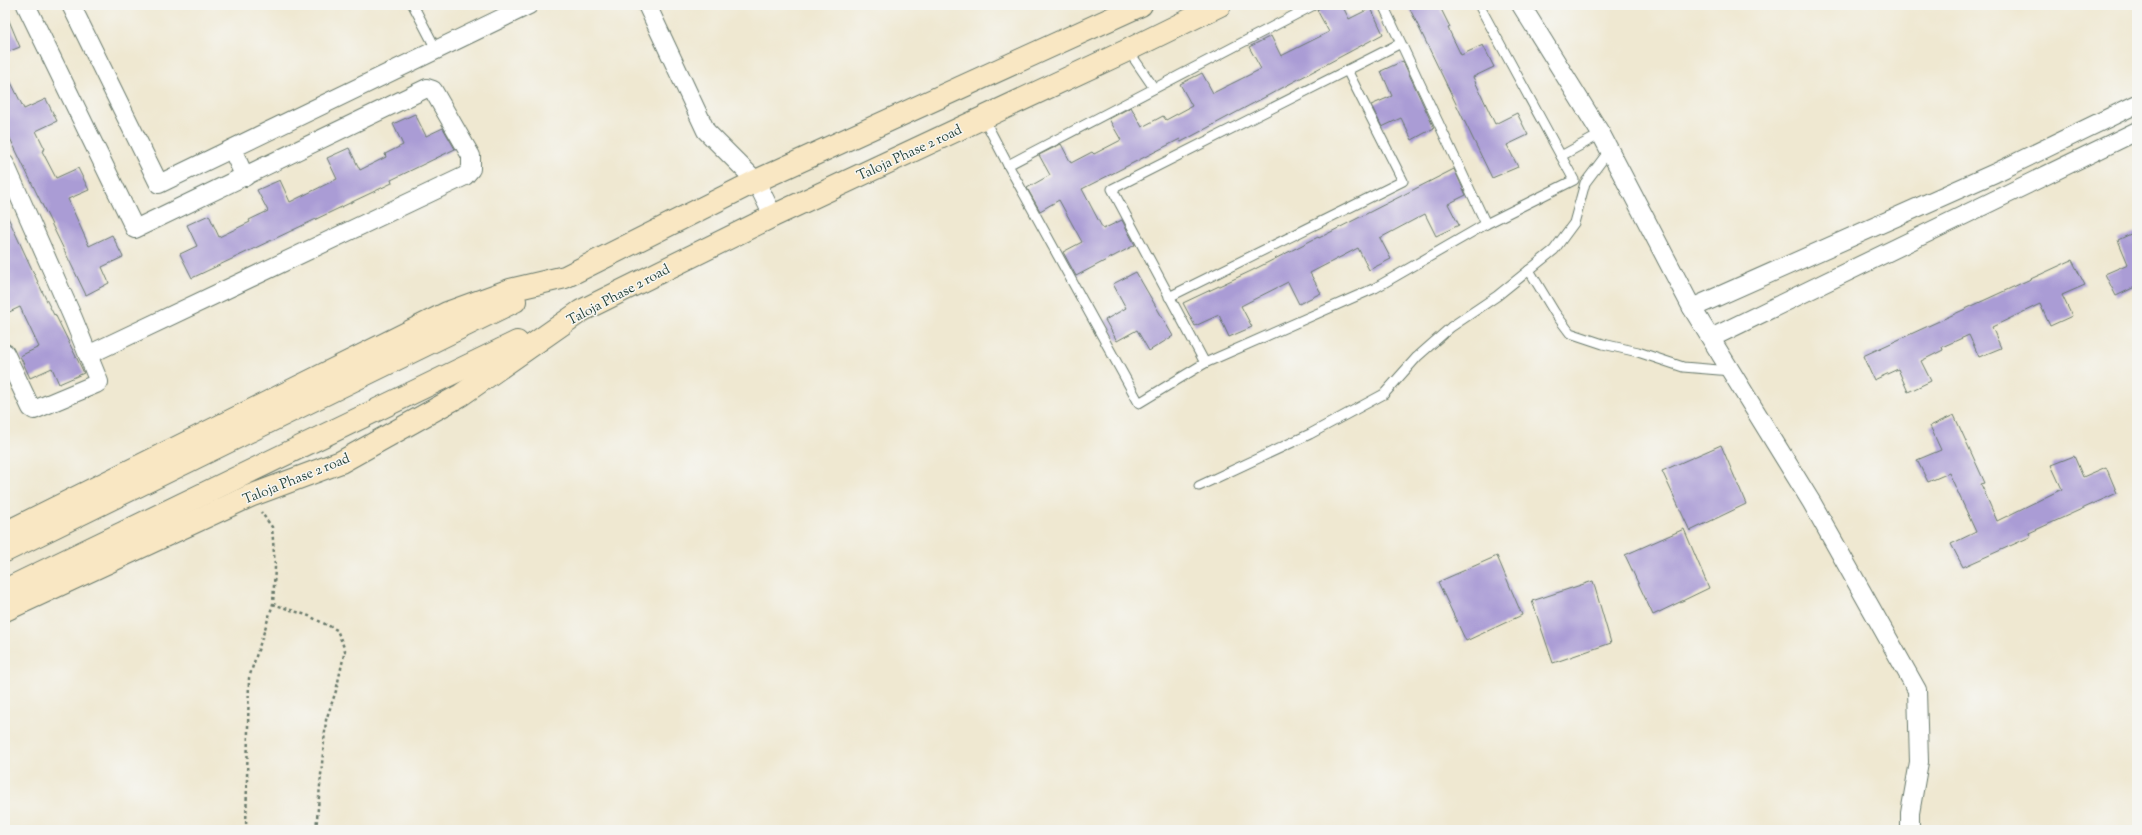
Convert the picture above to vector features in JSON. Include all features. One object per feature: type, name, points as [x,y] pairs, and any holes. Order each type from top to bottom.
[{"type":"street","points":[[26,5],[134,228],[138,229],[426,88],[431,88],[471,156],[471,170],[465,176],[88,354]]},
{"type":"street","points":[[71,5],[159,184],[529,5]]},
{"type":"street","points":[[647,5],[706,131],[756,181],[773,216]]},
{"type":"street","points":[[5,551],[401,358],[756,181],[1141,5]]},
{"type":"street","name":"Taloja Phase 2 road","points":[[5,610],[250,496],[341,462],[461,395],[581,311],[773,216],[1128,50],[1220,5]]},
{"type":"street","points":[[1521,5],[1601,134],[1692,308],[1812,503],[1918,690],[1919,762],[1910,813],[1910,830]]},
{"type":"street","points":[[361,86],[374,113]]},
{"type":"street","points":[[1692,308],[1995,173],[2137,104]]},
{"type":"street","points":[[1711,338],[2137,131]]},
{"type":"street","points":[[232,149],[245,177]]},
{"type":"street","points":[[5,353],[31,408],[34,410],[98,383],[99,380],[6,171]]},
{"type":"street","points":[[5,533],[447,313],[510,290],[565,277]]},
{"type":"street","points":[[5,590],[421,390],[581,311]]},
{"type":"lane","points":[[413,5],[436,49]]},
{"type":"lane","points":[[1008,165],[1314,5]]},
{"type":"lane","points":[[1383,5],[1486,224]]},
{"type":"lane","points":[[983,117],[1139,403],[1205,363],[1375,288],[1486,224],[1574,180],[1479,5]]},
{"type":"lane","points":[[1205,363],[1112,190],[1401,43]]},
{"type":"lane","points":[[1128,50],[1154,88]]},
{"type":"lane","points":[[1169,297],[1403,181],[1347,70]]},
{"type":"lane","points":[[1561,156],[1601,134]]},
{"type":"lane","points":[[1199,486],[1310,434],[1384,394],[1417,357],[1451,327],[1497,296],[1554,250],[1574,223],[1584,183],[1609,151]]},
{"type":"lane","points":[[1529,270],[1555,313],[1570,333],[1603,344],[1638,352],[1683,367],[1731,371]]},
{"type":"path","points":[[246,830],[249,678],[273,604],[275,567],[272,527],[250,496]]},
{"type":"path","points":[[273,604],[309,616],[337,630],[345,650],[336,691],[326,720],[316,830]]},
{"type":"building","points":[[1324,5],[1342,5],[1349,19],[1371,8],[1383,34],[1181,142],[1180,139],[1082,189],[1103,229],[1122,220],[1135,245],[1076,276],[1063,252],[1082,242],[1059,200],[1040,211],[1027,188],[1050,175],[1039,155],[1061,144],[1071,163],[1092,152],[1094,154],[1121,140],[1109,119],[1131,107],[1142,127],[1163,116],[1166,120],[1192,106],[1180,84],[1202,73],[1213,93],[1261,69],[1249,47],[1271,36],[1281,56],[1329,32],[1317,10]]},
{"type":"building","points":[[1408,5],[1439,5],[1450,27],[1448,28],[1461,55],[1483,45],[1494,67],[1473,77],[1495,124],[1517,113],[1528,135],[1507,145],[1518,167],[1492,178]]},
{"type":"building","points":[[5,11],[20,47],[5,53]]},
{"type":"building","points":[[1403,61],[1434,128],[1412,140],[1401,118],[1382,127],[1371,105],[1392,96],[1381,71]]},
{"type":"building","points":[[5,70],[24,109],[46,99],[57,121],[36,131],[45,149],[42,151],[56,178],[78,168],[89,190],[68,199],[89,246],[112,235],[123,257],[102,267],[109,283],[86,295],[5,128]]},
{"type":"building","points":[[415,114],[426,136],[443,128],[455,149],[391,180],[392,183],[192,278],[180,254],[197,246],[187,225],[209,215],[219,237],[250,222],[249,220],[268,211],[257,190],[280,180],[290,202],[337,179],[327,158],[349,148],[360,170],[386,157],[385,154],[403,145],[393,124]]},
{"type":"building","points":[[1454,169],[1466,195],[1448,204],[1459,225],[1436,236],[1425,214],[1380,238],[1391,259],[1369,270],[1358,248],[1310,273],[1321,293],[1299,304],[1288,282],[1241,306],[1252,327],[1229,337],[1219,315],[1195,326],[1183,303],[1318,237],[1319,238]]},
{"type":"building","points":[[5,211],[43,293],[84,373],[59,384],[52,368],[30,378],[20,356],[39,347],[20,307],[5,314]]},
{"type":"building","points":[[2137,231],[2137,286],[2116,296],[2105,274],[2128,264],[2118,240]]},
{"type":"building","points":[[2072,260],[2085,285],[2062,295],[2072,316],[2050,326],[2040,304],[1992,327],[2001,348],[1979,357],[1969,335],[1942,347],[1943,350],[1921,361],[1931,381],[1908,392],[1898,369],[1874,380],[1863,356]]},
{"type":"building","points":[[1136,272],[1173,336],[1149,351],[1137,330],[1117,341],[1105,320],[1126,308],[1113,284]]},
{"type":"building","points":[[1954,415],[1985,483],[1981,484],[1997,521],[2062,489],[2051,465],[2074,456],[2083,477],[2106,467],[2117,493],[2029,533],[2030,537],[1963,567],[1951,544],[1976,532],[1949,473],[1928,482],[1917,460],[1941,450],[1930,426]]},
{"type":"building","points":[[1721,445],[1746,504],[1690,531],[1662,471]]},
{"type":"building","points":[[1684,529],[1709,588],[1653,615],[1625,555]]},
{"type":"building","points":[[1497,556],[1522,615],[1466,641],[1438,582]]},
{"type":"building","points":[[1593,581],[1611,643],[1553,663],[1532,601]]}]
